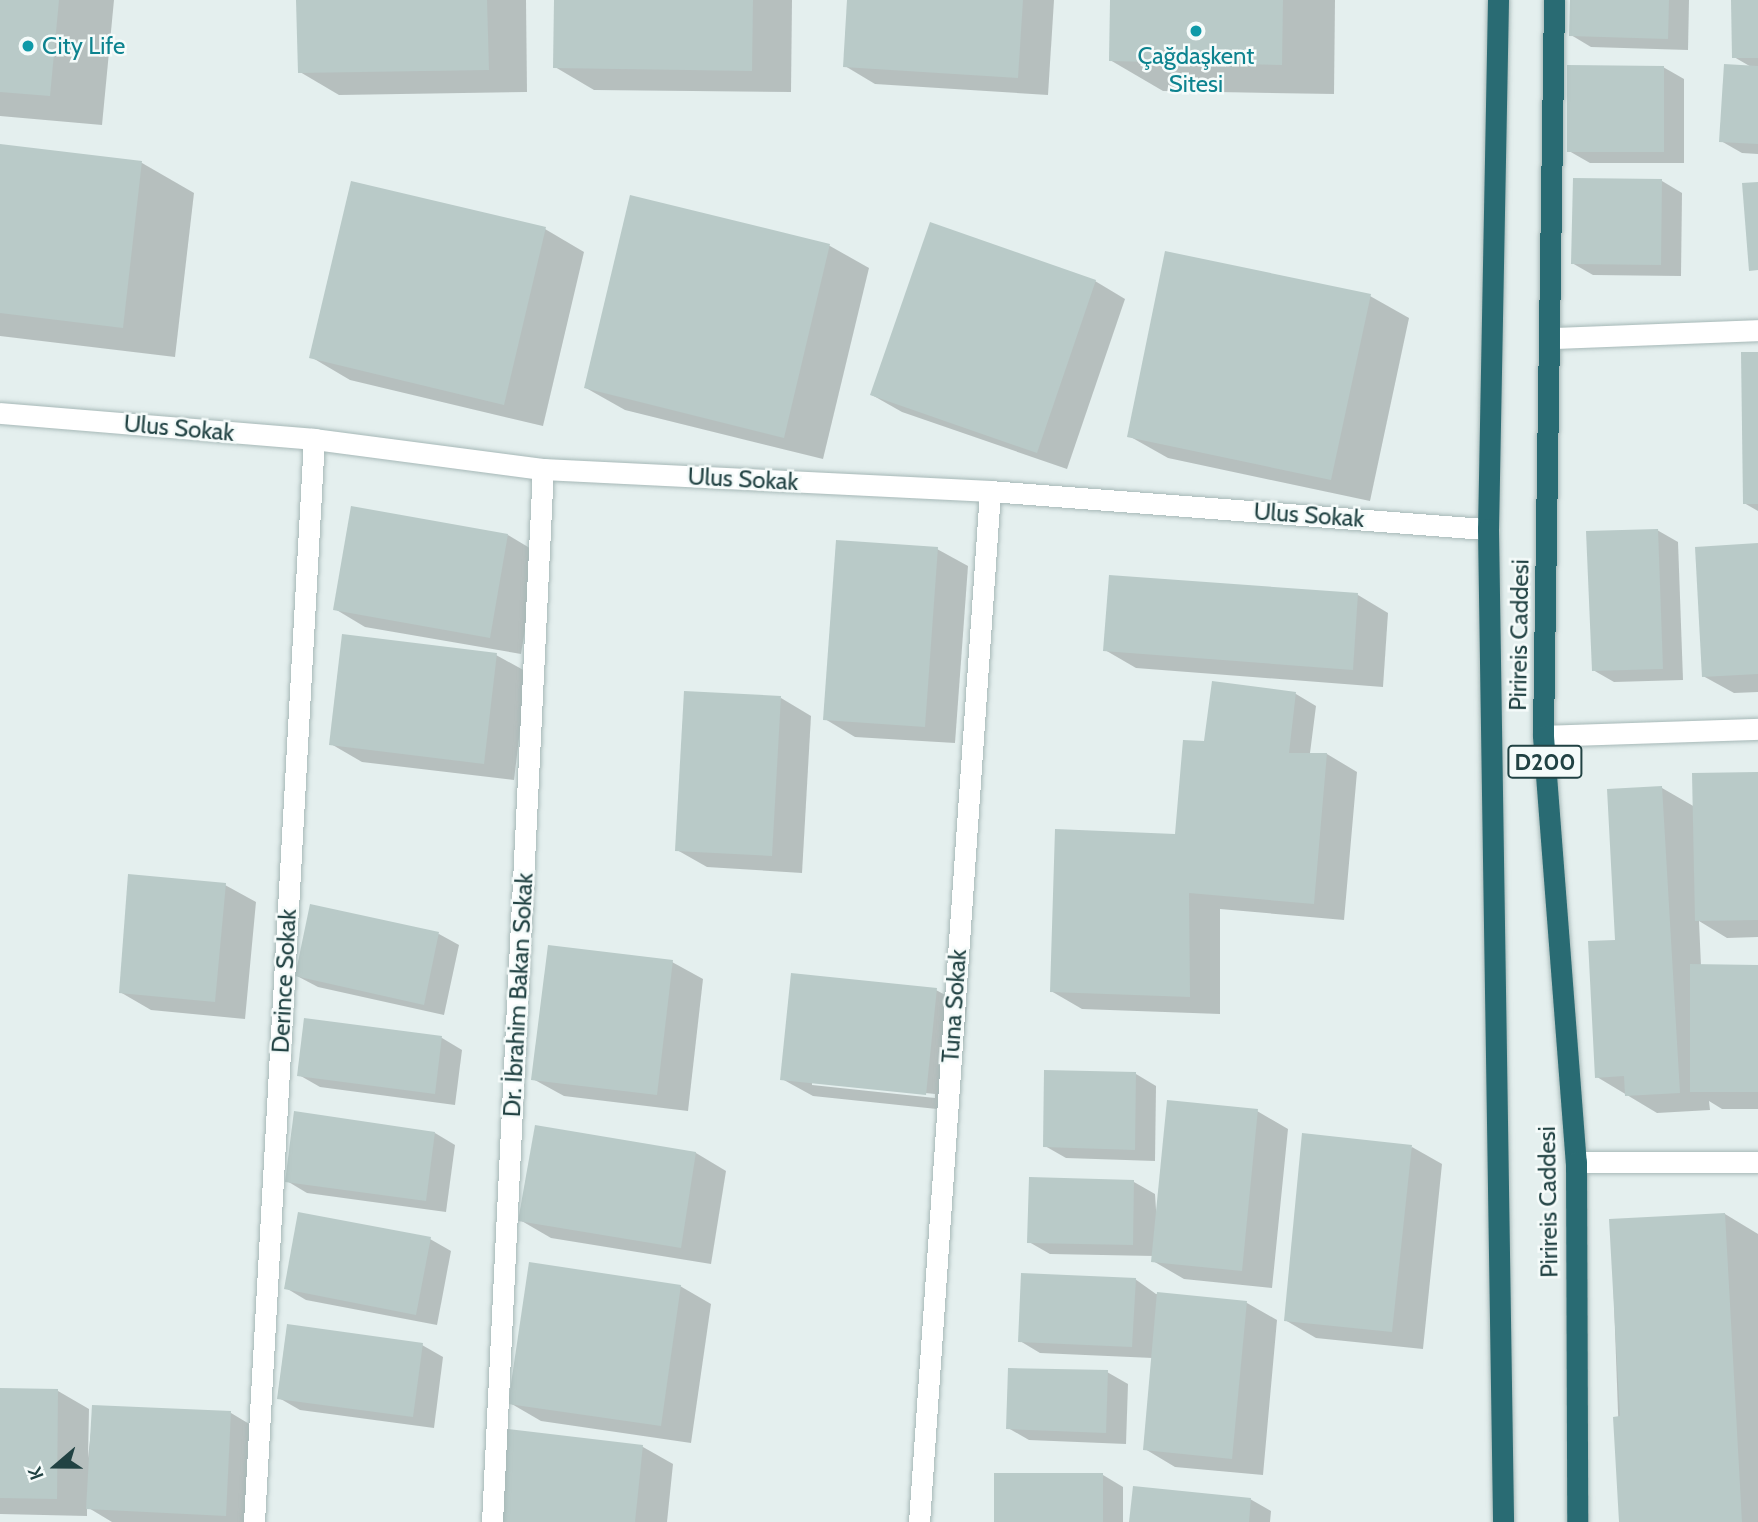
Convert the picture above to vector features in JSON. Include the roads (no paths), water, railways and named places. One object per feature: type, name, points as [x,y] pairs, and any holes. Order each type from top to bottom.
[{"type":"highway","name":"Pirireis Caddesi","points":[[1499,0],[1496,324],[1488,529],[1503,1522]]},
{"type":"highway","name":"Pirireis Caddesi","points":[[1555,0],[1552,338],[1543,736],[1576,1162],[1577,1522]]},
{"type":"street","points":[[1552,338],[1758,330]]},
{"type":"street","name":"Ulus Sokak","points":[[0,413],[314,439],[543,469],[990,491],[1488,529]]},
{"type":"street","name":"Derince Sokak","points":[[254,1522],[314,439]]},
{"type":"street","name":"Dr. İbrahim Bakan Sokak","points":[[492,1522],[543,469]]},
{"type":"street","name":"Tuna Sokak","points":[[919,1522],[990,491]]},
{"type":"street","points":[[1543,736],[1758,729]]},
{"type":"street","points":[[1576,1162],[1758,1162]]},
{"type":"place","name":"Çağdaşkent Sitesi","points":[[1196,31]]},
{"type":"place","name":"City Life","points":[[28,46]]}]
